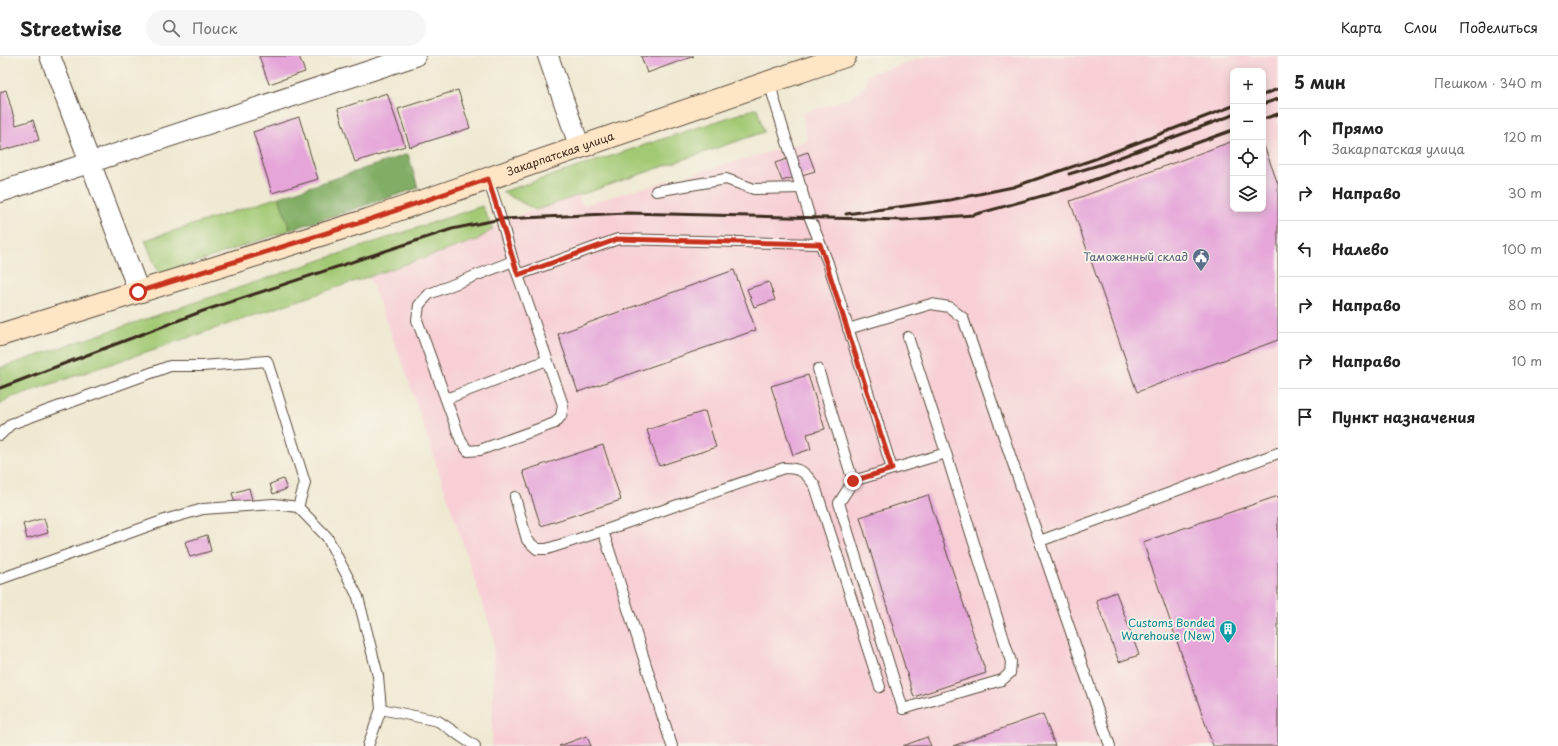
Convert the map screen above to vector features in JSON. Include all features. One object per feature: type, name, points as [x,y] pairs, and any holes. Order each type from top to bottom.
[{"type":"street","points":[[50,56],[138,292]]},
{"type":"street","points":[[0,192],[416,56]]},
{"type":"street","points":[[548,56],[580,148]]},
{"type":"street","name":"Закарпатская улица","points":[[0,335],[361,222],[845,56]]},
{"type":"lane","points":[[769,82],[892,469]]},
{"type":"lane","points":[[488,179],[513,261],[563,405],[560,416],[555,423],[480,450],[468,451],[461,441],[418,320],[419,305],[429,294],[513,261]]},
{"type":"lane","points":[[656,191],[726,179],[754,189],[802,188]]},
{"type":"lane","points":[[518,275],[618,239],[820,244]]},
{"type":"lane","points":[[848,329],[931,304],[949,307],[963,318],[1110,746]]},
{"type":"lane","points":[[908,337],[946,453],[1011,662],[1010,673],[1002,680],[903,709],[839,503],[853,481],[946,453]]},
{"type":"lane","points":[[446,399],[547,360]]},
{"type":"lane","points":[[0,435],[11,424],[170,366],[202,366],[267,361],[305,483],[298,507]]},
{"type":"lane","points":[[818,369],[853,481]]},
{"type":"lane","points":[[1040,541],[1278,453]]},
{"type":"lane","points":[[515,497],[527,540],[537,549],[547,549],[784,468],[797,468],[807,475],[815,486],[880,687]]},
{"type":"lane","points":[[0,579],[168,519],[203,509],[274,504],[298,507],[327,537],[358,597],[378,676],[381,709],[368,746]]},
{"type":"lane","points":[[603,531],[672,746]]},
{"type":"lane","points":[[381,709],[438,721],[474,746]]},
{"type":"shaded area","points":[[929,56],[1278,56],[1278,746],[492,746],[494,638],[404,367],[369,277],[477,240],[502,222],[577,194],[583,205],[807,141],[802,113],[849,99],[866,85],[867,75]]},
{"type":"green space","points":[[757,108],[764,132],[536,210],[502,192]]},
{"type":"green space","points":[[408,154],[418,188],[290,230],[279,197]]},
{"type":"green space","points":[[279,197],[290,230],[159,275],[145,240]]},
{"type":"green space","points":[[482,206],[493,229],[477,240],[7,399],[0,404],[0,368]]},
{"type":"building","points":[[259,56],[299,56],[305,72],[269,84]]},
{"type":"building","points":[[641,56],[694,56],[647,73]]},
{"type":"building","points":[[6,90],[16,125],[33,120],[39,140],[0,151],[0,92]]},
{"type":"building","points":[[458,90],[470,128],[410,147],[398,109]]},
{"type":"building","points":[[387,93],[405,146],[355,162],[338,109]]},
{"type":"building","points":[[299,117],[318,179],[272,193],[253,132]]},
{"type":"building","points":[[1230,142],[1230,212],[1266,212],[1266,151],[1278,184],[1278,340],[1137,392],[1070,201]]},
{"type":"building","points":[[808,152],[815,171],[782,181],[775,163]]},
{"type":"building","points":[[734,270],[756,330],[578,392],[558,334]]},
{"type":"building","points":[[769,282],[775,300],[754,307],[747,289]]},
{"type":"building","points":[[808,375],[825,429],[807,434],[811,449],[793,455],[771,386]]},
{"type":"building","points":[[705,411],[716,447],[659,466],[647,430]]},
{"type":"building","points":[[603,445],[621,500],[541,526],[523,471]]},
{"type":"building","points":[[283,479],[287,489],[273,494],[270,484]]},
{"type":"building","points":[[249,488],[252,500],[235,504],[232,493]]},
{"type":"building","points":[[928,495],[986,673],[914,697],[860,517]]},
{"type":"building","name":"Customs Bonded Warehouse (New)","points":[[1278,496],[1278,746],[1213,746],[1143,542]]},
{"type":"building","points":[[44,518],[48,533],[27,539],[23,524]]},
{"type":"building","points":[[207,535],[211,551],[190,557],[185,542]]},
{"type":"building","points":[[1116,592],[1139,655],[1119,662],[1096,600]]},
{"type":"building","points":[[1043,714],[1055,746],[953,746]]},
{"type":"building","points":[[587,736],[591,746],[559,746]]},
{"type":"building","points":[[927,737],[931,746],[903,746]]},
{"type":"railway","points":[[1266,94],[1278,89]]},
{"type":"railway","points":[[1266,103],[1278,99]]},
{"type":"railway","points":[[846,214],[950,200],[1013,187],[1095,159],[1230,107]]},
{"type":"railway","points":[[1266,118],[1278,114]]},
{"type":"railway","points":[[1069,174],[1102,164],[1230,116]]},
{"type":"railway","points":[[0,388],[203,311],[452,229],[501,219],[627,213],[904,220],[973,215],[1071,188],[1230,131]]},
{"type":"place","name":"Таможенный склад","points":[[1201,272]]},
{"type":"place","name":"Customs Bonded Warehouse (New)","points":[[1228,644]]},
{"type":"route","points":[[138,292],[368,220],[488,179],[518,275],[618,239],[820,244],[828,263],[892,469],[853,481]]}]
